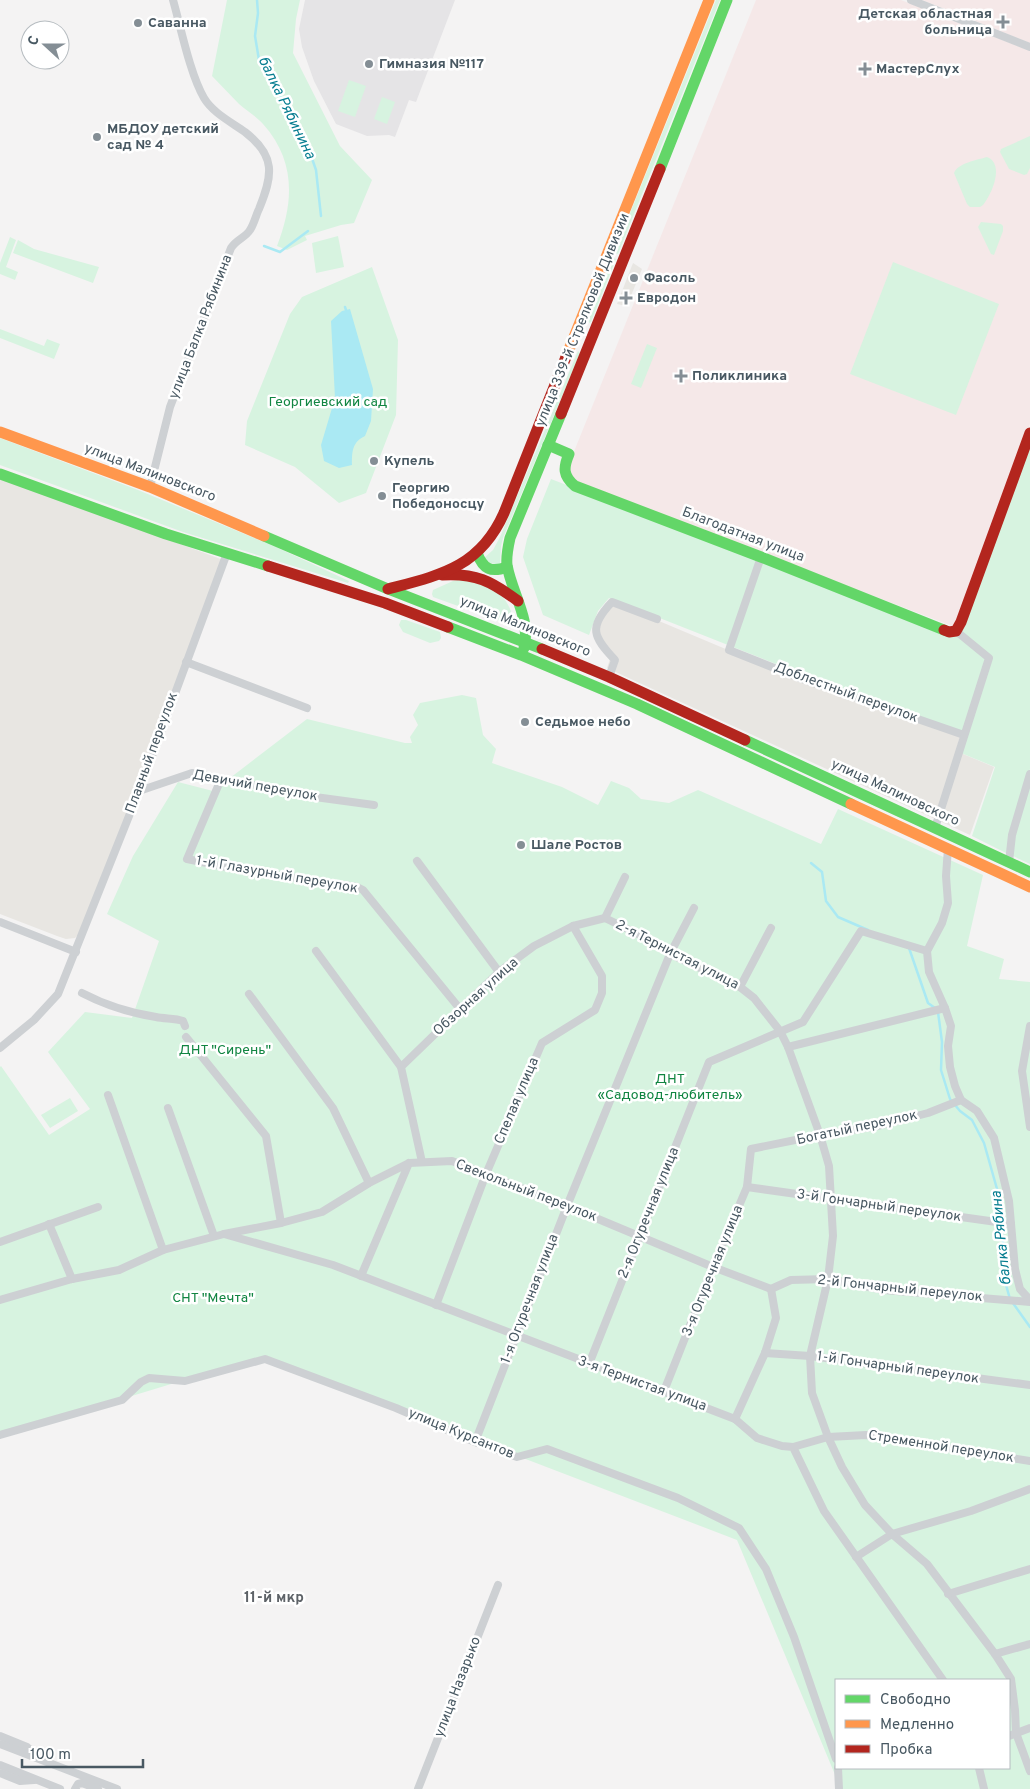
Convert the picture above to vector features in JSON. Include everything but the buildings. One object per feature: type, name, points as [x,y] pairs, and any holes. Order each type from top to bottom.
[{"type":"main road","name":"улица 339-й Стрелковой Дивизии","points":[[388,588],[438,576],[477,553],[493,534],[572,344],[709,0]]},
{"type":"main road","name":"улица 339-й Стрелковой Дивизии","points":[[521,655],[526,642],[524,619],[507,567],[510,538],[597,328],[727,0]]},
{"type":"main road","points":[[580,321],[583,328],[590,330],[597,328]]},
{"type":"main road","points":[[572,344],[581,342],[586,346],[587,351]]},
{"type":"main road","name":"улица Малиновского","points":[[0,432],[150,487],[388,588],[609,677],[1030,872]]},
{"type":"main road","points":[[956,631],[961,622],[1030,433]]},
{"type":"main road","name":"Благодатная улица","points":[[548,445],[569,454],[564,466],[565,474],[568,481],[575,486],[761,557],[938,629],[949,632],[956,631]]},
{"type":"main road","name":"улица Малиновского","points":[[0,474],[115,516],[385,603],[521,655],[637,704],[1030,887]]},
{"type":"main road","points":[[477,553],[479,560],[488,569],[494,571],[507,567]]},
{"type":"main road","points":[[438,576],[469,574],[483,578],[497,584],[518,601]]},
{"type":"street","name":"улица Балка Рябинина","points":[[150,487],[170,407],[232,248],[236,240],[244,237],[250,230],[264,196],[270,170],[266,153],[248,135],[212,108],[204,98],[193,71],[173,0]]},
{"type":"street","points":[[911,0],[1030,47]]},
{"type":"street","name":"Плавный переулок","points":[[0,1048],[34,1020],[58,994],[139,791],[227,553]]},
{"type":"street","name":"Доблестный переулок","points":[[761,557],[729,650],[802,679],[964,735]]},
{"type":"street","points":[[609,677],[615,660],[600,644],[597,635],[597,625],[601,614],[612,602],[656,619]]},
{"type":"street","name":"Благодатная улица","points":[[935,828],[989,658],[956,631]]},
{"type":"street","points":[[186,662],[307,708]]},
{"type":"street","name":"Девичий переулок","points":[[139,791],[192,772],[315,797],[374,805]]},
{"type":"street","points":[[1009,862],[1012,835],[1030,774]]},
{"type":"street","name":"1-й Глазурный переулок","points":[[221,779],[187,859],[246,871],[357,887],[363,890],[460,1009]]},
{"type":"street","points":[[948,848],[946,876],[948,903],[942,923],[927,951],[929,972],[951,1026],[948,1046],[950,1067],[961,1100],[977,1111],[994,1138],[1009,1201],[1015,1269],[1020,1289],[1030,1301]]},
{"type":"street","points":[[417,861],[499,972]]},
{"type":"street","points":[[605,918],[625,877]]},
{"type":"street","name":"1-я Огуречная улица","points":[[475,1442],[515,1336],[670,954],[694,908]]},
{"type":"street","name":"Обзорная улица","points":[[401,1067],[499,972],[534,946],[574,926],[605,918]]},
{"type":"street","name":"2-я Тернистая улица","points":[[605,918],[658,944],[670,954],[740,988],[754,998],[780,1031],[788,1047],[820,1135],[829,1166],[833,1236],[828,1279],[810,1356],[812,1393],[828,1437],[842,1467],[865,1505],[892,1534],[927,1564],[995,1654],[1011,1679],[1015,1710],[1012,1734],[1030,1771]]},
{"type":"street","points":[[0,922],[76,952]]},
{"type":"street","name":"Спелая улица","points":[[436,1305],[486,1174],[542,1043],[596,1010],[602,993],[602,976],[574,926]]},
{"type":"street","points":[[740,988],[771,928]]},
{"type":"street","points":[[780,1031],[803,1022],[861,932],[927,951]]},
{"type":"street","points":[[316,951],[401,1067],[422,1162]]},
{"type":"street","points":[[82,993],[105,1005],[155,1017],[178,1019],[184,1021],[185,1026]]},
{"type":"street","points":[[249,994],[333,1108],[369,1183]]},
{"type":"street","points":[[788,1047],[945,1008]]},
{"type":"street","points":[[1030,1026],[1022,1071],[1030,1127]]},
{"type":"street","name":"2-я Огуречная улица","points":[[589,1364],[709,1062],[780,1031]]},
{"type":"street","points":[[186,1036],[266,1136],[281,1223]]},
{"type":"street","points":[[108,1095],[163,1250]]},
{"type":"street","name":"Богатый переулок","points":[[751,1149],[878,1126],[928,1113],[961,1100]]},
{"type":"street","points":[[168,1108],[214,1236]]},
{"type":"street","name":"3-я Огуречная улица","points":[[664,1391],[747,1187],[751,1149]]},
{"type":"street","name":"Свекольный переулок","points":[[0,1300],[72,1279],[119,1270],[163,1250],[214,1236],[281,1223],[322,1212],[369,1183],[409,1162],[452,1161],[771,1290]]},
{"type":"street","points":[[361,1276],[409,1162]]},
{"type":"street","name":"3-й Гончарный переулок","points":[[747,1187],[1011,1224]]},
{"type":"street","points":[[0,1242],[98,1207]]},
{"type":"street","points":[[49,1224],[72,1279]]},
{"type":"street","name":"3-я Тернистая улица","points":[[224,1234],[333,1265],[735,1419],[757,1438],[782,1446],[793,1447]]},
{"type":"street","name":"2-й Гончарный переулок","points":[[771,1290],[790,1280],[828,1279],[884,1290],[1030,1301]]},
{"type":"street","points":[[735,1419],[766,1353],[776,1318],[771,1290]]},
{"type":"street","name":"1-й Гончарный переулок","points":[[766,1353],[810,1356],[1030,1385]]},
{"type":"street","name":"улица Курсантов","points":[[0,1436],[122,1400],[141,1382],[149,1378],[185,1381],[265,1359],[396,1408],[475,1442],[517,1457],[547,1450],[678,1498],[739,1528],[766,1569],[794,1638],[835,1756]]},
{"type":"street","name":"Стременной переулок","points":[[793,1447],[828,1437],[866,1435],[1030,1461]]},
{"type":"street","points":[[793,1447],[824,1511],[942,1679]]},
{"type":"street","points":[[856,1557],[892,1534],[971,1511],[1030,1489]]},
{"type":"street","points":[[948,1594],[1030,1569]]},
{"type":"street","name":"улица Назарько","points":[[418,1789],[498,1585]]},
{"type":"street","points":[[995,1654],[1030,1644]]},
{"type":"street","points":[[1012,1734],[1030,1728]]},
{"type":"street","points":[[0,1736],[27,1747],[41,1760]]},
{"type":"street","points":[[0,1744],[117,1789]]},
{"type":"street","points":[[0,1765],[60,1789]]},
{"type":"street","points":[[838,1769],[839,1789]]},
{"type":"street","points":[[980,1769],[984,1789]]},
{"type":"street","points":[[0,1773],[20,1781],[36,1780]]},
{"type":"street","points":[[75,1789],[78,1784],[82,1783],[98,1789]]},
{"type":"shaded area","name":"Гимназия №117","points":[[305,0],[455,0],[416,102],[409,100],[395,137],[389,135],[367,136],[336,124],[314,81],[302,47],[299,29]]},
{"type":"shaded area","points":[[756,0],[901,0],[1030,51],[1030,424],[955,627],[579,484],[569,472],[569,464]]},
{"type":"shaded area","name":"Детская областная больница","points":[[922,0],[1030,0],[1030,43]]},
{"type":"shaded area","points":[[633,263],[642,269],[628,303],[617,304]]},
{"type":"shaded area","points":[[0,477],[226,561],[84,929],[75,938],[66,939],[0,914]]},
{"type":"shaded area","points":[[613,604],[728,650],[960,736],[956,751],[994,767],[970,835],[607,668],[612,653],[599,637],[600,625],[604,615]]},
{"type":"green space","points":[[227,0],[300,0],[293,53],[340,146],[372,180],[354,223],[305,236],[307,240],[287,250],[277,246],[287,214],[289,198],[289,182],[282,152],[263,124],[239,104],[212,76]]},
{"type":"green space","points":[[716,0],[720,0],[618,254],[614,253]]},
{"type":"green space","points":[[349,80],[366,86],[355,117],[338,111]]},
{"type":"green space","points":[[382,97],[395,102],[387,124],[374,119]]},
{"type":"green space","points":[[1030,136],[1030,168],[1027,174],[1024,175],[1009,169],[1000,152],[1001,149]]},
{"type":"green space","points":[[987,157],[995,166],[996,172],[993,187],[983,205],[980,207],[970,207],[954,173],[964,164]]},
{"type":"green space","points":[[981,222],[1001,224],[1003,226],[994,255],[991,254],[978,227]]},
{"type":"green space","points":[[338,236],[344,267],[316,273],[312,243]]},
{"type":"green space","points":[[10,237],[16,240],[6,267],[18,272],[15,280],[0,274],[0,263]]},
{"type":"green space","points":[[18,240],[34,249],[99,267],[93,283],[13,253]]},
{"type":"green space","points":[[613,257],[616,259],[589,323],[588,320]]},
{"type":"green space","points":[[893,262],[999,304],[956,415],[850,374]]},
{"type":"green space","name":"Георгиевский сад","points":[[372,267],[398,340],[396,415],[366,493],[339,503],[295,467],[245,445],[247,421],[290,314],[302,297]]},
{"type":"green space","points":[[0,329],[44,346],[47,339],[60,344],[54,359],[0,338]]},
{"type":"green space","points":[[647,344],[657,348],[641,388],[631,384]]},
{"type":"green space","points":[[578,351],[580,353],[503,538],[500,565],[490,563],[484,558],[493,550],[500,537]]},
{"type":"green space","points":[[0,438],[138,490],[276,547],[349,581],[348,583],[183,532],[0,465]]},
{"type":"green space","points":[[1030,444],[1030,769],[1010,832],[1008,854],[972,836],[995,767],[961,753],[968,733],[837,688],[609,598],[598,611],[589,635],[543,615],[523,557],[527,539],[551,479],[958,636]]},
{"type":"green space","points":[[462,579],[485,582],[497,591],[507,603],[512,617],[511,623],[508,624],[433,597],[433,590]]},
{"type":"green space","points":[[401,620],[440,632],[441,638],[439,641],[430,643],[403,632],[399,625]]},
{"type":"green space","name":"ДНТ «Садовод-любитель»","points":[[462,695],[476,698],[483,735],[496,749],[492,763],[562,787],[598,805],[611,781],[629,788],[641,799],[669,803],[698,790],[821,844],[838,809],[983,875],[967,946],[1004,959],[999,979],[1030,982],[1030,1789],[841,1789],[737,1540],[260,1357],[0,1436],[0,1067],[49,1135],[90,1109],[48,1052],[85,1012],[132,1018],[159,941],[107,914],[133,856],[178,782],[213,791],[307,719],[405,743],[412,743],[410,737],[418,725],[413,715],[420,703]]},
{"type":"green space","points":[[1030,781],[1030,864],[1013,856],[1014,833]]},
{"type":"green space","points":[[70,1098],[78,1111],[50,1128],[41,1115]]},
{"type":"water","points":[[350,309],[373,389],[371,421],[365,436],[355,444],[352,465],[339,468],[324,461],[321,445],[335,398],[331,321],[342,311]]},
{"type":"waterway","name":"балка Рябинина","points":[[257,0],[258,13],[255,36],[259,60],[308,147],[316,170],[321,216]]},
{"type":"waterway","points":[[264,246],[280,252],[308,231]]},
{"type":"waterway","name":"балка Рябина","points":[[811,863],[822,872],[826,901],[838,917],[868,930]]},
{"type":"waterway","name":"балка Рябина","points":[[909,948],[928,1003],[935,1008]]},
{"type":"waterway","name":"балка Рябина","points":[[938,1012],[942,1042],[941,1070],[950,1099],[960,1111],[972,1120],[984,1143],[999,1196],[1004,1278],[1010,1299],[1030,1327]]},
{"type":"traffic: fast","points":[[660,169],[727,0]]},
{"type":"traffic: fast","points":[[524,648],[525,626],[509,576],[507,565],[508,548],[510,538],[561,414]]},
{"type":"traffic: fast","points":[[548,445],[569,454],[565,472],[568,479],[575,486],[944,630]]},
{"type":"traffic: fast","points":[[0,474],[166,534],[268,566]]},
{"type":"traffic: fast","points":[[264,536],[388,589],[542,649]]},
{"type":"traffic: fast","points":[[477,553],[482,563],[488,568],[496,570],[507,567]]},
{"type":"traffic: fast","points":[[448,627],[521,655],[637,704],[851,804]]},
{"type":"traffic: fast","points":[[745,740],[1030,872]]},
{"type":"traffic: slow","points":[[566,357],[709,0]]},
{"type":"traffic: slow","points":[[0,432],[150,487],[264,536]]},
{"type":"traffic: slow","points":[[851,804],[1030,887]]},
{"type":"traffic: jam","points":[[561,414],[660,169]]},
{"type":"traffic: jam","points":[[388,589],[442,573],[471,557],[483,546],[504,513],[566,357]]},
{"type":"traffic: jam","points":[[944,630],[949,632],[956,631],[961,622],[1030,433]]},
{"type":"traffic: jam","points":[[268,566],[385,603],[448,627]]},
{"type":"traffic: jam","points":[[442,575],[464,575],[483,580],[500,588],[518,601]]},
{"type":"traffic: jam","points":[[542,649],[609,677],[745,740]]},
{"type":"place","name":"Детская областная больница","points":[[1003,22]]},
{"type":"place","name":"Саванна","points":[[138,23]]},
{"type":"place","name":"Гимназия №117","points":[[369,64]]},
{"type":"place","name":"МастерСлух","points":[[865,69]]},
{"type":"place","name":"МБДОУ детский сад № 4","points":[[97,137]]},
{"type":"place","name":"Фасоль","points":[[634,278]]},
{"type":"place","name":"Евродон","points":[[626,298]]},
{"type":"place","name":"Поликлиника","points":[[681,376]]},
{"type":"place","name":"Купель","points":[[374,461]]},
{"type":"place","name":"Георгию Победоносцу","points":[[382,496]]},
{"type":"place","name":"Седьмое небо","points":[[525,722]]},
{"type":"place","name":"Шале Ростов","points":[[521,845]]},
{"type":"district","name":"11-й мкр","points":[[274,1598]]},
{"type":"park label","name":"ДНТ \"Сирень\"","points":[[225,1050]]},
{"type":"park label","name":"СНТ \"Мечта\"","points":[[213,1298]]}]
